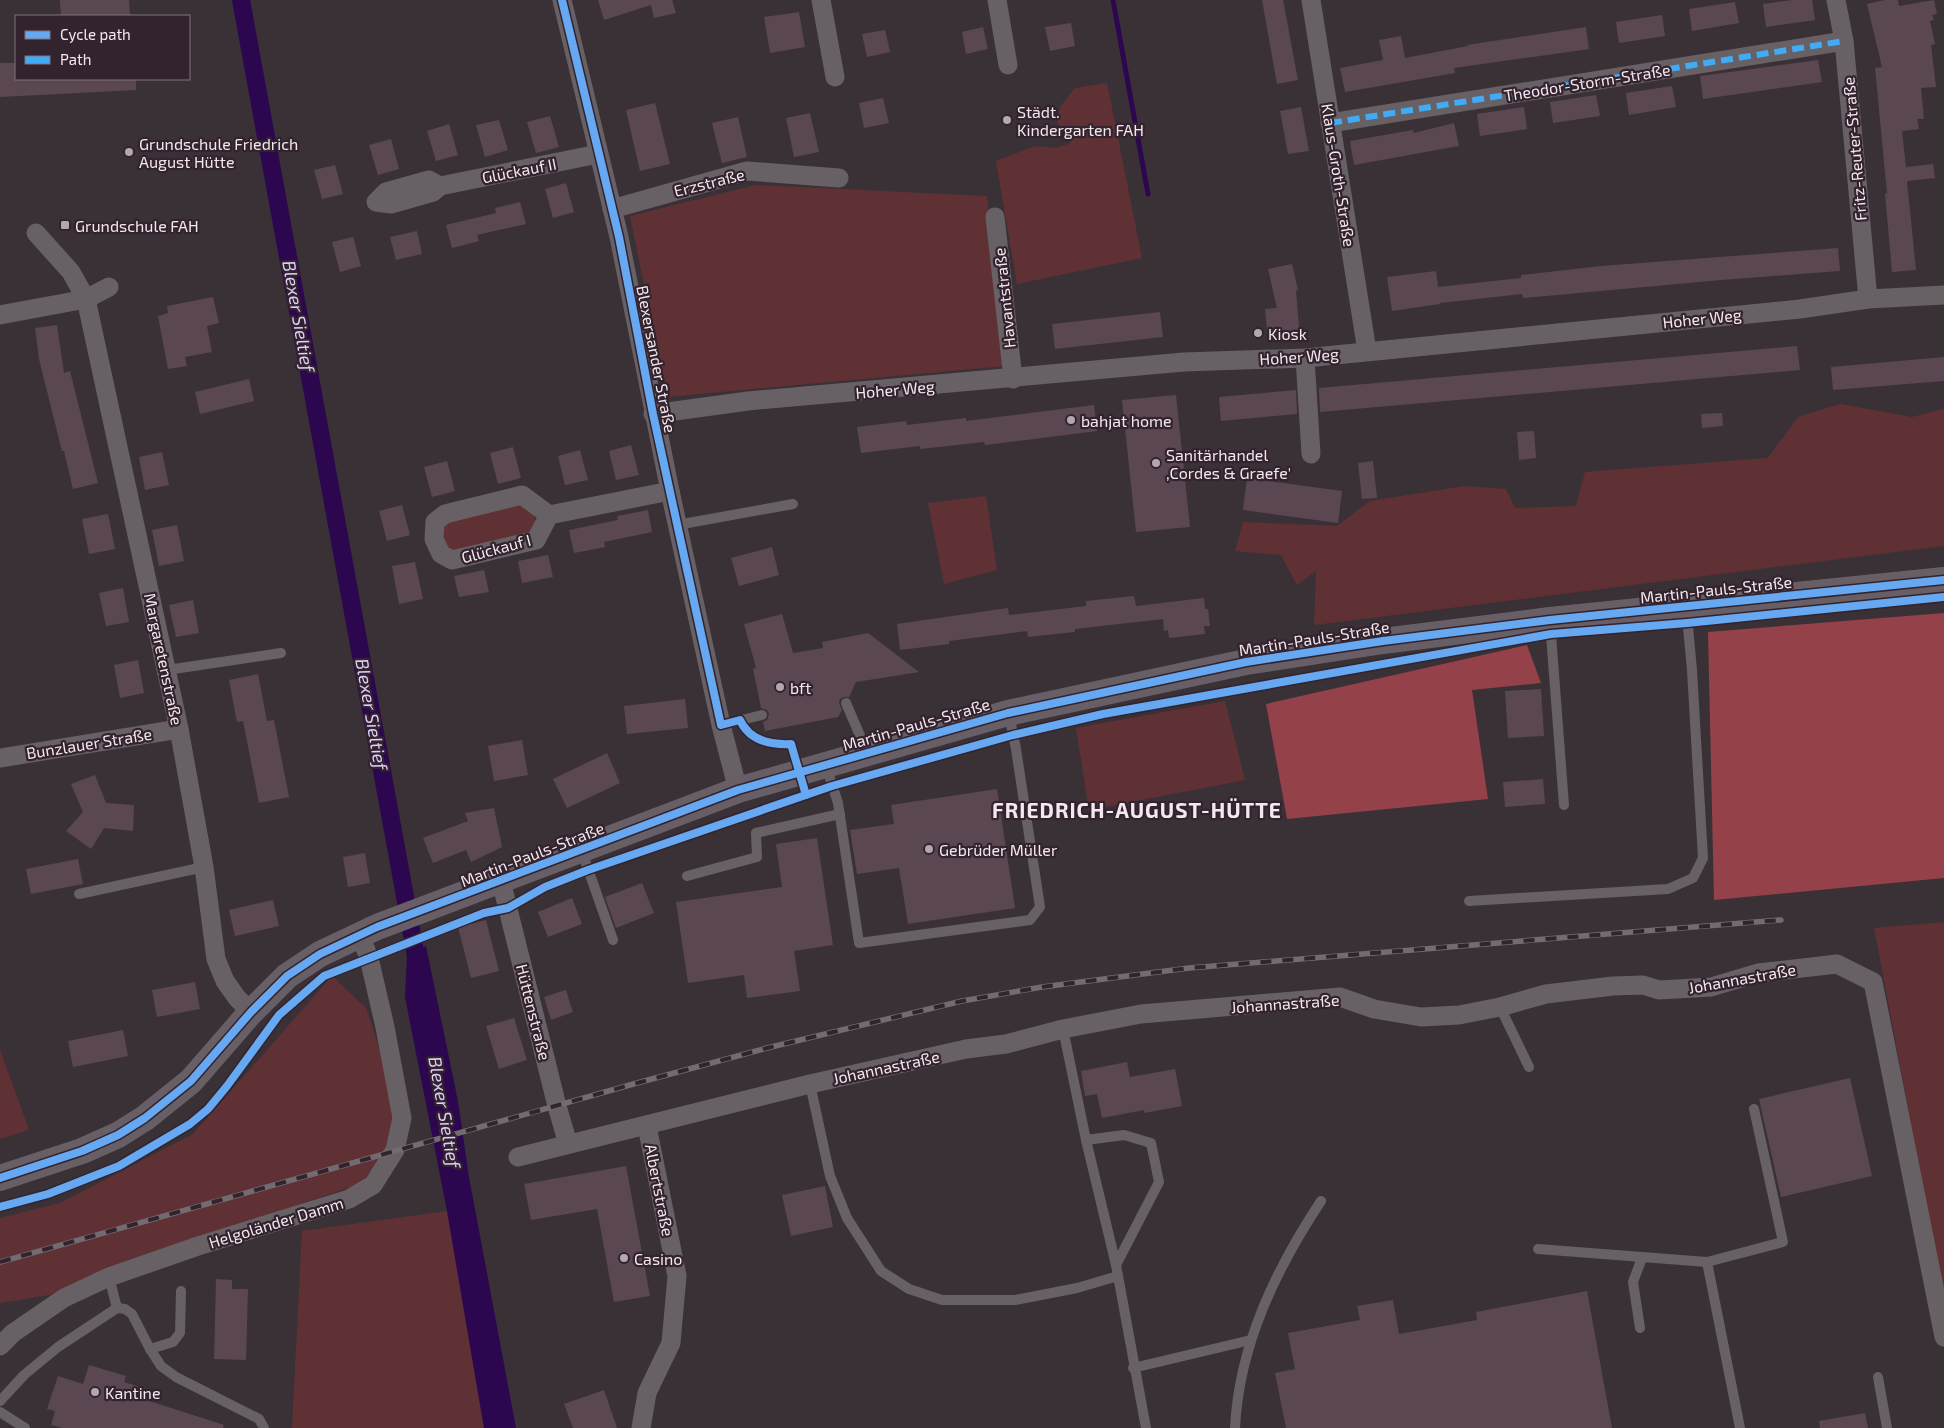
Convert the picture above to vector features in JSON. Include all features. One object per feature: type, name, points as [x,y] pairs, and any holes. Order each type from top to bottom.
[{"type":"street","name":"Blexersander Straße","points":[[562,0],[612,209],[677,525],[721,725],[738,790]]},
{"type":"street","points":[[821,0],[835,77]]},
{"type":"street","points":[[997,0],[1008,65]]},
{"type":"street","name":"Klaus-Groth-Straße","points":[[1311,0],[1367,351]]},
{"type":"street","name":"Fritz-Reuter-Straße","points":[[1836,0],[1844,41],[1868,299]]},
{"type":"street","name":"Theodor-Storm-Straße","points":[[1330,123],[1844,41]]},
{"type":"street","name":"Glückauf II","points":[[440,186],[598,154]]},
{"type":"street","name":"Erzstraße","points":[[612,209],[747,171],[839,178]]},
{"type":"street","name":"Havantstraße","points":[[995,217],[1013,379]]},
{"type":"street","name":"Margaretenstraße","points":[[36,233],[71,272],[86,299],[179,729],[204,867],[216,959],[225,981],[237,998],[251,1012]]},
{"type":"street","points":[[0,315],[86,299],[109,287]]},
{"type":"street","name":"Hoher Weg","points":[[653,414],[748,402],[1184,362],[1305,358],[1800,309],[1868,299],[1944,295]]},
{"type":"street","points":[[1305,358],[1311,454]]},
{"type":"street","points":[[549,515],[670,491]]},
{"type":"street","name":"Glückauf I","points":[[522,495],[549,515],[536,540],[452,560],[441,554],[434,539],[435,522],[445,514],[522,495]]},
{"type":"street","name":"Martin-Pauls-Straße","points":[[0,1178],[82,1151],[118,1135],[145,1118],[191,1081],[251,1012],[287,976],[320,954],[369,931],[738,790],[1008,713],[1246,662],[1383,641],[1550,620],[1944,580]]},
{"type":"street","name":"Bunzlauer Straße","points":[[0,758],[179,729]]},
{"type":"street","name":"Hüttenstraße","points":[[502,881],[568,1144]]},
{"type":"street","name":"Helgoländer Damm","points":[[0,1346],[14,1333],[64,1298],[109,1277],[198,1246],[350,1199],[373,1185],[395,1150],[402,1118],[385,1027],[369,958],[369,931]]},
{"type":"street","name":"Johannastraße","points":[[518,1157],[810,1084],[966,1049],[1006,1044],[1063,1029],[1141,1014],[1340,997],[1374,1009],[1420,1017],[1459,1015],[1500,1007],[1546,994],[1613,986],[1643,985],[1659,990],[1711,986],[1758,972],[1837,964],[1873,982],[1944,1337]]},
{"type":"street","name":"Albertstraße","points":[[641,1428],[647,1393],[670,1342],[677,1276],[647,1126]]},
{"type":"lane","points":[[677,525],[793,504]]},
{"type":"lane","points":[[1469,901],[1668,889],[1693,878],[1703,858],[1692,670],[1686,606]]},
{"type":"lane","points":[[1550,620],[1564,805]]},
{"type":"lane","points":[[167,670],[281,652]]},
{"type":"lane","points":[[846,703],[867,752]]},
{"type":"lane","points":[[825,764],[838,803],[859,943],[1030,920],[1040,907],[1016,749],[1008,713]]},
{"type":"lane","points":[[721,725],[762,715]]},
{"type":"lane","points":[[687,876],[757,857],[756,833],[840,814]]},
{"type":"lane","points":[[581,849],[614,940]]},
{"type":"lane","points":[[78,894],[204,867]]},
{"type":"lane","points":[[1500,1007],[1529,1067]]},
{"type":"lane","points":[[1063,1029],[1086,1140],[1117,1270],[1146,1428]]},
{"type":"lane","points":[[810,1084],[830,1176],[847,1218],[881,1271],[909,1289],[942,1300],[1015,1300],[1077,1288],[1117,1270],[1159,1182],[1150,1143],[1124,1135],[1086,1140]]},
{"type":"lane","points":[[1538,1249],[1707,1262],[1783,1242],[1754,1109]]},
{"type":"lane","points":[[1235,1428],[1236,1404],[1260,1311],[1300,1232],[1321,1201]]},
{"type":"lane","points":[[1640,1328],[1633,1282],[1642,1258]]},
{"type":"lane","points":[[1707,1262],[1740,1428]]},
{"type":"lane","points":[[109,1277],[117,1308]]},
{"type":"lane","points":[[150,1349],[173,1342],[180,1333],[181,1291]]},
{"type":"lane","points":[[0,1401],[24,1375],[58,1347],[117,1308],[125,1309],[132,1314],[161,1366],[176,1377],[259,1419],[264,1428]]},
{"type":"lane","points":[[1134,1368],[1251,1340]]},
{"type":"lane","points":[[1878,1377],[1887,1428]]},
{"type":"lane","points":[[0,1412],[25,1428]]},
{"type":"shaded area","points":[[1107,83],[1142,258],[1017,284],[996,161],[1035,146],[1056,148],[1071,143],[1057,123],[1060,107],[1075,88]]},
{"type":"shaded area","points":[[756,185],[987,196],[1005,366],[667,397],[630,216]]},
{"type":"shaded area","points":[[1840,404],[1912,417],[1944,409],[1944,546],[1314,625],[1316,571],[1297,585],[1281,555],[1235,551],[1243,522],[1337,526],[1370,501],[1465,486],[1506,489],[1515,508],[1576,506],[1585,472],[1768,458],[1798,417]]},
{"type":"shaded area","points":[[986,496],[997,570],[944,584],[928,503]]},
{"type":"shaded area","points":[[526,503],[535,517],[532,533],[456,551],[444,545],[440,537],[443,527],[450,521]]},
{"type":"shaded area","points":[[1944,613],[1944,878],[1714,900],[1708,632]]},
{"type":"shaded area","points":[[1527,645],[1541,683],[1472,690],[1488,799],[1287,819],[1266,704]]},
{"type":"shaded area","points":[[1225,701],[1245,780],[1089,810],[1076,728]]},
{"type":"shaded area","points":[[1944,922],[1944,1297],[1874,928]]},
{"type":"shaded area","points":[[332,976],[366,1008],[389,1077],[397,1134],[362,1183],[206,1236],[49,1295],[0,1303],[0,1218],[60,1203],[193,1134]]},
{"type":"shaded area","points":[[0,1050],[29,1130],[0,1139]]},
{"type":"shaded area","points":[[447,1211],[484,1428],[292,1428],[302,1231]]},
{"type":"water","points":[[426,946],[458,1101],[469,1177],[516,1428],[484,1428],[447,1211],[405,997],[407,954]]},
{"type":"building","points":[[60,0],[129,0],[130,15],[61,15]]},
{"type":"building","points":[[598,0],[672,0],[676,13],[654,18],[651,5],[604,20]]},
{"type":"building","points":[[1262,0],[1283,0],[1298,80],[1277,84]]},
{"type":"building","points":[[1792,0],[1812,0],[1815,20],[1766,27],[1763,4]]},
{"type":"building","points":[[1885,0],[1898,0],[1899,6],[1934,0],[1937,14],[1932,15],[1934,20],[1930,21],[1935,44],[1931,45],[1936,87],[1921,88],[1924,119],[1917,119],[1919,129],[1902,131],[1906,167],[1933,164],[1935,178],[1907,181],[1916,270],[1892,272],[1885,194],[1887,193],[1875,68],[1882,67],[1867,4]]},
{"type":"building","points":[[1735,2],[1739,23],[1692,31],[1689,9]]},
{"type":"building","points":[[799,12],[805,47],[770,53],[764,17]]},
{"type":"building","points":[[1662,15],[1665,36],[1619,43],[1616,22]]},
{"type":"building","points":[[1071,23],[1075,46],[1050,51],[1045,27]]},
{"type":"building","points":[[983,27],[988,49],[966,54],[962,32]]},
{"type":"building","points":[[1586,27],[1589,49],[1454,68],[1455,73],[1345,92],[1340,68],[1383,60],[1379,40],[1401,36],[1405,58],[1467,45]]},
{"type":"building","points":[[885,30],[890,52],[867,57],[862,34]]},
{"type":"building","points":[[1818,60],[1822,82],[1703,99],[1700,76]]},
{"type":"building","points":[[0,63],[15,63],[15,80],[136,80],[136,90],[0,97]]},
{"type":"building","points":[[1672,86],[1676,107],[1629,115],[1626,93]]},
{"type":"building","points":[[1596,95],[1600,116],[1553,123],[1550,102]]},
{"type":"building","points":[[883,98],[889,123],[864,128],[859,103]]},
{"type":"building","points":[[655,103],[670,164],[640,171],[626,110]]},
{"type":"building","points":[[1301,107],[1309,151],[1288,154],[1280,111]]},
{"type":"building","points":[[1524,107],[1527,129],[1480,136],[1477,114]]},
{"type":"building","points":[[810,113],[819,152],[794,157],[786,118]]},
{"type":"building","points":[[550,116],[559,147],[536,153],[527,122]]},
{"type":"building","points":[[738,117],[747,157],[722,163],[712,123]]},
{"type":"building","points":[[499,120],[508,150],[485,157],[476,125]]},
{"type":"building","points":[[1454,123],[1459,146],[1354,165],[1350,141],[1413,130],[1414,133]]},
{"type":"building","points":[[449,124],[458,155],[436,161],[427,131]]},
{"type":"building","points":[[391,139],[399,169],[378,175],[369,145]]},
{"type":"building","points":[[335,165],[343,194],[322,199],[314,170]]},
{"type":"building","points":[[566,183],[574,212],[553,218],[545,189]]},
{"type":"building","points":[[520,202],[526,224],[477,235],[479,241],[452,248],[446,225],[496,213],[495,208]]},
{"type":"building","points":[[417,231],[422,254],[396,260],[390,237]]},
{"type":"building","points":[[353,237],[361,266],[340,272],[332,242]]},
{"type":"building","points":[[1838,248],[1840,271],[1523,298],[1522,294],[1440,303],[1392,311],[1387,277],[1436,271],[1438,287],[1521,278],[1521,275],[1601,266]]},
{"type":"building","points":[[1292,264],[1298,290],[1296,291],[1300,337],[1268,340],[1265,309],[1277,308],[1268,269]]},
{"type":"building","points":[[213,297],[219,323],[207,326],[212,352],[185,357],[187,366],[168,369],[158,316],[168,313],[167,306]]},
{"type":"building","points":[[1160,312],[1163,337],[1055,349],[1052,324]]},
{"type":"building","points":[[57,325],[64,373],[70,371],[98,483],[73,489],[39,359],[35,328]]},
{"type":"building","points":[[1797,346],[1800,370],[1320,412],[1319,388]]},
{"type":"building","points":[[1944,357],[1944,381],[1833,390],[1831,367]]},
{"type":"building","points":[[249,379],[254,401],[200,414],[195,392]]},
{"type":"building","points":[[1296,390],[1297,414],[1221,421],[1219,397]]},
{"type":"building","name":"Sanitärhandel ,Cordes & Graefe'","points":[[1176,395],[1190,527],[1136,532],[1122,400]]},
{"type":"building","points":[[1094,405],[1097,431],[985,445],[984,442],[920,449],[920,446],[861,453],[857,427],[906,421],[907,425],[966,418],[966,421]]},
{"type":"building","points":[[1722,413],[1723,426],[1702,428],[1701,414]]},
{"type":"building","points":[[1534,431],[1536,458],[1519,460],[1517,432]]},
{"type":"building","points":[[631,445],[639,475],[616,480],[609,451]]},
{"type":"building","points":[[513,447],[521,478],[498,484],[490,453]]},
{"type":"building","points":[[580,450],[588,480],[565,485],[558,456]]},
{"type":"building","points":[[162,452],[169,485],[145,490],[139,457]]},
{"type":"building","points":[[447,461],[455,491],[432,497],[424,467]]},
{"type":"building","points":[[1373,461],[1377,498],[1362,499],[1358,463]]},
{"type":"building","points":[[1247,478],[1342,491],[1338,523],[1243,510]]},
{"type":"building","points":[[402,505],[410,535],[387,541],[379,511]]},
{"type":"building","points":[[648,510],[652,532],[604,542],[605,547],[574,553],[569,530],[618,520],[617,516]]},
{"type":"building","points":[[108,514],[115,549],[89,554],[82,519]]},
{"type":"building","points":[[177,525],[184,561],[159,566],[152,530]]},
{"type":"building","points":[[772,547],[779,575],[739,586],[731,558]]},
{"type":"building","points":[[548,555],[553,577],[522,583],[518,561]]},
{"type":"building","points":[[415,562],[423,599],[399,604],[392,566]]},
{"type":"building","points":[[484,570],[489,592],[459,597],[454,576]]},
{"type":"building","points":[[123,588],[129,622],[106,626],[99,593]]},
{"type":"building","points":[[1134,596],[1136,606],[1204,598],[1205,609],[1208,609],[1210,626],[1204,626],[1205,634],[1169,638],[1168,630],[1164,631],[1163,619],[1075,629],[1075,632],[1028,637],[1027,631],[949,641],[949,644],[900,650],[897,624],[1008,608],[1009,615],[1086,606],[1086,601]]},
{"type":"building","points":[[193,600],[199,633],[176,637],[169,605]]},
{"type":"building","points":[[782,614],[793,653],[823,648],[822,642],[868,633],[919,672],[856,682],[849,697],[840,699],[839,703],[842,710],[838,717],[765,731],[763,722],[767,720],[769,714],[767,710],[761,708],[753,669],[756,668],[744,624]]},
{"type":"building","points":[[138,660],[144,693],[120,698],[114,665]]},
{"type":"building","points":[[258,674],[267,721],[274,720],[289,797],[259,803],[243,721],[237,722],[229,680]]},
{"type":"building","points":[[1541,689],[1544,736],[1508,738],[1505,691]]},
{"type":"building","points":[[685,699],[688,728],[627,734],[624,706]]},
{"type":"building","points":[[522,740],[528,775],[494,781],[488,746]]},
{"type":"building","points":[[607,753],[620,783],[567,808],[553,779]]},
{"type":"building","points":[[95,775],[106,803],[134,805],[133,831],[104,828],[91,849],[66,831],[83,812],[71,784]]},
{"type":"building","points":[[1543,779],[1545,804],[1505,807],[1503,782]]},
{"type":"building","name":"Gebrüder Müller","points":[[997,789],[1015,908],[908,924],[899,868],[857,874],[850,830],[894,824],[891,805]]},
{"type":"building","points":[[494,808],[502,847],[471,862],[466,850],[433,863],[423,838],[468,821],[465,813]]},
{"type":"building","points":[[817,838],[833,945],[794,951],[800,991],[747,998],[744,975],[688,983],[676,902],[782,887],[776,844]]},
{"type":"building","points":[[365,853],[370,883],[348,887],[343,857]]},
{"type":"building","points":[[78,859],[83,884],[31,894],[26,869]]},
{"type":"building","points":[[642,883],[654,913],[616,928],[605,897]]},
{"type":"building","points":[[572,898],[582,924],[548,937],[538,912]]},
{"type":"building","points":[[273,900],[279,926],[235,936],[229,910]]},
{"type":"building","points":[[486,920],[499,971],[471,978],[458,927]]},
{"type":"building","points":[[195,982],[200,1009],[157,1017],[152,990]]},
{"type":"building","points":[[566,990],[573,1012],[551,1020],[544,997]]},
{"type":"building","points":[[514,1018],[527,1060],[499,1069],[486,1026]]},
{"type":"building","points":[[123,1030],[128,1056],[73,1067],[68,1041]]},
{"type":"building","points":[[1127,1062],[1130,1077],[1175,1069],[1182,1106],[1144,1113],[1144,1110],[1102,1118],[1097,1094],[1085,1096],[1081,1071]]},
{"type":"building","points":[[1850,1078],[1872,1176],[1781,1197],[1759,1099]]},
{"type":"building","name":"Casino","points":[[626,1166],[650,1296],[614,1302],[597,1209],[531,1220],[524,1184]]},
{"type":"building","points":[[825,1186],[833,1227],[791,1236],[782,1195]]},
{"type":"building","points":[[216,1279],[232,1280],[232,1289],[248,1289],[246,1360],[214,1359]]},
{"type":"building","points":[[1587,1291],[1612,1428],[1286,1428],[1275,1373],[1295,1369],[1288,1333],[1360,1320],[1357,1306],[1393,1300],[1399,1334],[1477,1320],[1476,1312]]},
{"type":"building","name":"Kantine","points":[[89,1365],[126,1376],[124,1382],[140,1387],[137,1397],[224,1425],[223,1428],[62,1428],[51,1425],[55,1411],[47,1409],[58,1376],[83,1384]]},
{"type":"building","points":[[604,1390],[617,1428],[573,1428],[564,1404]]},
{"type":"building","points":[[1865,1413],[1868,1428],[1820,1428],[1819,1421]]},
{"type":"waterway","name":"Blexer Sieltief","points":[[241,0],[419,973]]},
{"type":"waterway","points":[[1113,0],[1148,194]]},
{"type":"railway","points":[[0,1262],[637,1083],[767,1048],[962,1001],[1042,987],[1189,968],[1781,920]]},
{"type":"marked path","points":[[1330,123],[1844,41]]},
{"type":"cycle path","points":[[562,0],[619,237],[653,414],[721,725],[740,720],[749,732],[761,740],[791,744],[806,795]]},
{"type":"cycle path","points":[[0,1178],[82,1151],[118,1135],[145,1118],[191,1081],[251,1012],[287,976],[320,954],[377,927],[738,790],[1008,713],[1246,662],[1383,641],[1550,620],[1944,580]]},
{"type":"cycle path","points":[[0,1207],[48,1194],[119,1166],[190,1124],[208,1109],[227,1086],[279,1015],[324,976],[484,913],[508,908],[545,887],[588,870],[832,786],[1013,735],[1103,714],[1551,634],[1687,623],[1944,597]]},
{"type":"place","name":"Städt. Kindergarten FAH","points":[[1007,120]]},
{"type":"place","name":"Grundschule Friedrich August Hütte","points":[[129,152]]},
{"type":"place","name":"Grundschule FAH","points":[[65,225]]},
{"type":"place","name":"Kiosk","points":[[1258,333]]},
{"type":"place","name":"bahjat home","points":[[1071,420]]},
{"type":"place","name":"Sanitärhandel ,Cordes & Graefe'","points":[[1156,463]]},
{"type":"place","name":"bft","points":[[780,687]]},
{"type":"place","name":"Gebrüder Müller","points":[[929,849]]},
{"type":"place","name":"Casino","points":[[624,1258]]},
{"type":"place","name":"Kantine","points":[[95,1392]]},
{"type":"district","name":"FRIEDRICH-AUGUST-HÜTTE","points":[[1137,809]]}]
